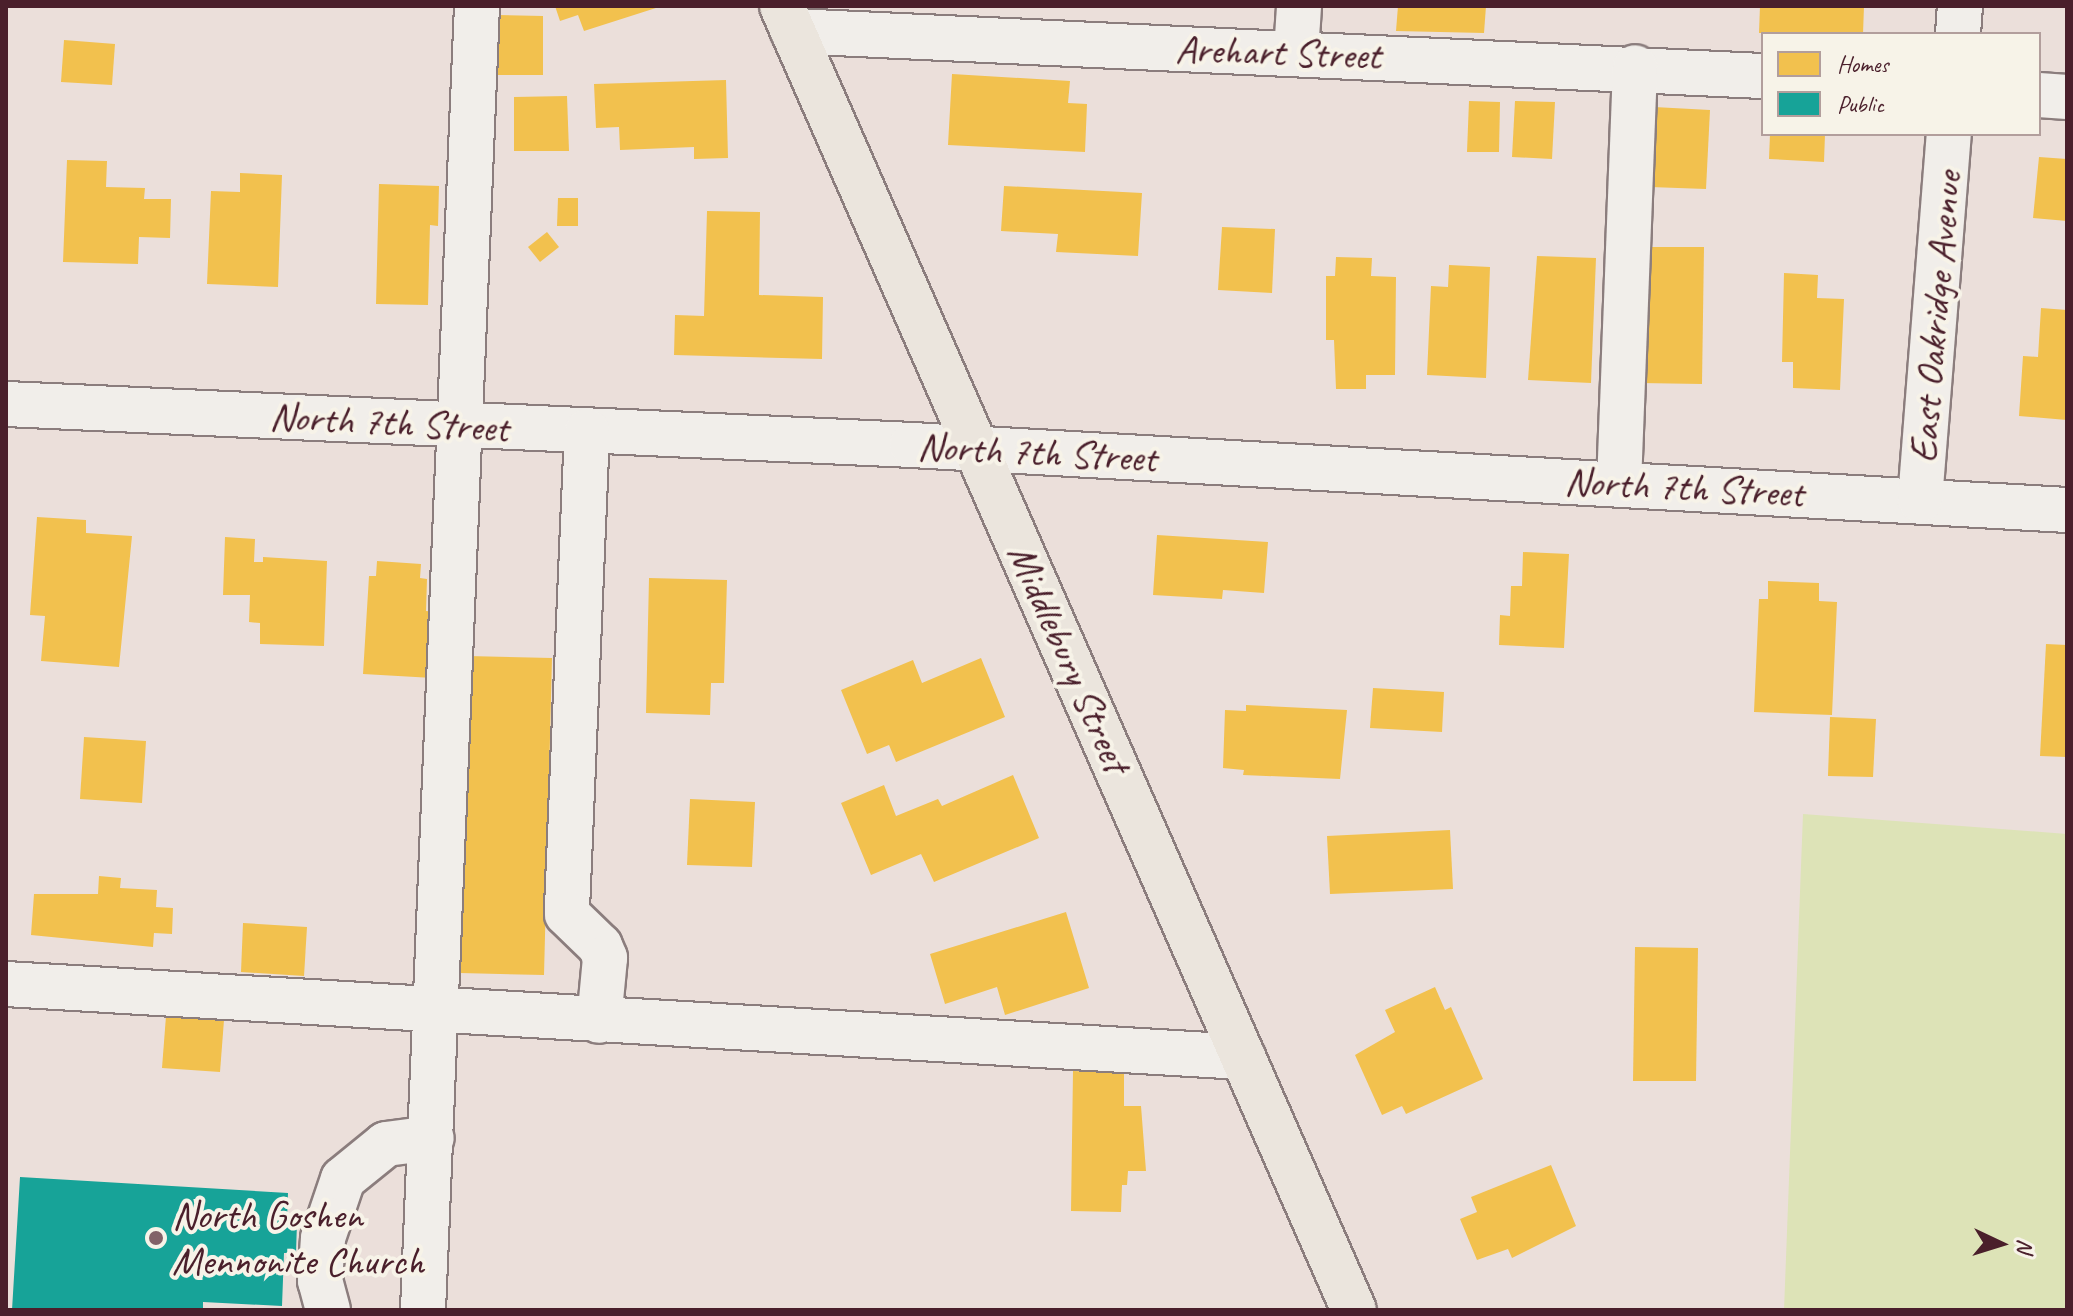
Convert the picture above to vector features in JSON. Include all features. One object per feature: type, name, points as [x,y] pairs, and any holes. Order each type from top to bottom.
[{"type":"main road","name":"Middlebury Street","points":[[788,18],[1354,1310]]},
{"type":"street","points":[[423,1310],[463,425],[477,6]]},
{"type":"street","points":[[1296,53],[1299,6]]},
{"type":"street","points":[[1958,32],[1960,6]]},
{"type":"street","name":"Arehart Street","points":[[788,18],[1296,53],[1635,67],[1761,76]]},
{"type":"street","points":[[1619,484],[1635,67]]},
{"type":"street","points":[[2041,95],[2067,97]]},
{"type":"street","name":"East Oakridge Avenue","points":[[1920,500],[1949,136]]},
{"type":"street","name":"North 7th Street","points":[[6,404],[978,449],[2067,510]]},
{"type":"street","points":[[587,431],[567,914],[605,958],[599,1021]]},
{"type":"street","points":[[6,984],[1243,1057]]},
{"type":"street","points":[[328,1310],[320,1281],[323,1238],[343,1179],[386,1144],[432,1138]]},
{"type":"green space","points":[[1803,814],[2067,834],[2067,1310],[1784,1310]]},
{"type":"building: Homes","points":[[555,6],[659,7],[584,31],[578,15],[560,21]]},
{"type":"building: Homes","points":[[1398,6],[1486,6],[1484,33],[1396,31]]},
{"type":"building: Homes","points":[[1760,6],[1864,6],[1863,32],[1759,33]]},
{"type":"building: Homes","points":[[498,15],[543,16],[543,75],[498,75]]},
{"type":"building: Homes","points":[[64,40],[115,44],[112,85],[61,82]]},
{"type":"building: Homes","points":[[952,74],[1070,81],[1068,103],[1087,104],[1085,152],[948,145]]},
{"type":"building: Homes","points":[[726,80],[728,158],[694,159],[694,147],[620,150],[619,127],[596,128],[594,84]]},
{"type":"building: Homes","points":[[567,96],[569,151],[514,151],[514,97]]},
{"type":"building: Homes","points":[[1469,101],[1500,102],[1499,152],[1467,152]]},
{"type":"building: Homes","points":[[1515,101],[1555,102],[1552,159],[1512,157]]},
{"type":"building: Homes","points":[[1654,107],[1710,110],[1706,189],[1650,187]]},
{"type":"building: Homes","points":[[1770,136],[1825,136],[1824,162],[1769,159]]},
{"type":"building: Homes","points":[[2039,157],[2067,159],[2067,221],[2033,218]]},
{"type":"building: Homes","points":[[67,160],[107,161],[106,187],[145,188],[144,199],[171,199],[170,238],[139,237],[138,264],[63,262]]},
{"type":"building: Homes","points":[[240,173],[282,175],[278,287],[207,284],[211,191],[240,192]]},
{"type":"building: Homes","points":[[379,184],[439,186],[438,226],[430,225],[428,305],[376,304]]},
{"type":"building: Homes","points":[[1004,186],[1142,193],[1138,256],[1056,252],[1058,234],[1001,231]]},
{"type":"building: Homes","points":[[558,198],[578,198],[578,226],[557,226]]},
{"type":"building: Homes","points":[[707,211],[760,212],[759,295],[823,297],[822,359],[674,355],[675,315],[704,316]]},
{"type":"building: Homes","points":[[1222,227],[1275,229],[1272,293],[1218,290]]},
{"type":"building: Homes","points":[[547,232],[559,247],[540,262],[528,247]]},
{"type":"building: Homes","points":[[1643,247],[1704,247],[1702,384],[1640,383]]},
{"type":"building: Homes","points":[[1537,256],[1596,258],[1591,383],[1528,380]]},
{"type":"building: Homes","points":[[1336,257],[1372,258],[1371,276],[1396,277],[1395,375],[1366,375],[1366,389],[1336,389],[1334,340],[1326,340],[1326,276],[1335,276]]},
{"type":"building: Homes","points":[[1449,265],[1490,267],[1486,378],[1427,375],[1431,286],[1448,287]]},
{"type":"building: Homes","points":[[1784,273],[1818,275],[1817,298],[1844,299],[1840,390],[1793,388],[1793,362],[1782,362]]},
{"type":"building: Homes","points":[[2041,308],[2067,310],[2067,420],[2019,416],[2023,356],[2038,357]]},
{"type":"building: Homes","points":[[37,517],[86,520],[86,533],[132,536],[119,667],[41,661],[45,616],[30,615]]},
{"type":"building: Homes","points":[[1157,535],[1268,542],[1264,593],[1223,590],[1222,599],[1153,595]]},
{"type":"building: Homes","points":[[225,537],[255,539],[254,562],[263,562],[263,557],[327,561],[324,646],[260,644],[260,623],[249,622],[250,595],[223,595]]},
{"type":"building: Homes","points":[[1523,552],[1569,554],[1564,648],[1499,645],[1500,615],[1510,616],[1511,586],[1522,586]]},
{"type":"building: Homes","points":[[377,561],[421,564],[420,578],[427,579],[426,611],[437,612],[433,678],[363,674],[369,576],[376,576]]},
{"type":"building: Homes","points":[[649,578],[727,580],[724,683],[711,683],[710,715],[646,713]]},
{"type":"building: Homes","points":[[1768,581],[1819,583],[1819,601],[1837,602],[1832,715],[1754,712],[1759,599],[1768,599]]},
{"type":"building: Homes","points":[[2046,644],[2067,645],[2067,757],[2040,756]]},
{"type":"building: Homes","points":[[467,656],[552,658],[544,975],[460,973]]},
{"type":"building: Homes","points":[[981,658],[1005,717],[896,762],[889,745],[867,754],[841,690],[913,660],[922,683]]},
{"type":"building: Homes","points":[[1373,688],[1444,692],[1442,732],[1370,728]]},
{"type":"building: Homes","points":[[1246,705],[1347,710],[1340,779],[1243,775],[1244,770],[1223,768],[1225,710],[1246,711]]},
{"type":"building: Homes","points":[[1830,717],[1876,719],[1873,777],[1828,776]]},
{"type":"building: Homes","points":[[84,737],[146,741],[142,803],[80,799]]},
{"type":"building: Homes","points":[[1013,775],[1039,838],[934,882],[921,854],[871,875],[841,803],[884,785],[896,816],[938,799],[942,806]]},
{"type":"building: Homes","points":[[690,799],[755,802],[752,867],[687,865]]},
{"type":"building: Homes","points":[[1450,830],[1453,889],[1330,894],[1327,836]]},
{"type":"building: Homes","points":[[99,876],[121,878],[120,888],[157,890],[156,907],[173,908],[172,934],[154,933],[153,947],[31,935],[34,894],[98,894]]},
{"type":"building: Homes","points":[[1066,912],[1089,988],[1005,1015],[997,987],[945,1004],[930,954]]},
{"type":"building: Homes","points":[[243,923],[307,927],[304,976],[241,972]]},
{"type":"building: Homes","points":[[1635,947],[1698,948],[1696,1081],[1633,1081]]},
{"type":"building: Homes","points":[[1435,987],[1445,1010],[1451,1007],[1483,1079],[1406,1114],[1402,1106],[1382,1115],[1355,1055],[1395,1032],[1385,1010]]},
{"type":"building: Homes","points":[[166,1016],[224,1020],[220,1072],[162,1068]]},
{"type":"building: Homes","points":[[1073,1071],[1124,1073],[1124,1106],[1141,1106],[1146,1171],[1128,1171],[1127,1185],[1122,1185],[1121,1212],[1071,1211]]},
{"type":"building: Homes","points":[[1551,1165],[1576,1226],[1512,1258],[1508,1249],[1477,1260],[1460,1219],[1477,1212],[1471,1197]]},
{"type":"building: Public","name":"North Goshen Mennonite Church","points":[[20,1177],[288,1193],[287,1222],[297,1222],[296,1253],[284,1253],[282,1306],[203,1302],[203,1310],[12,1310]]},
{"type":"place","name":"North Goshen Mennonite Church","points":[[156,1238]]}]
